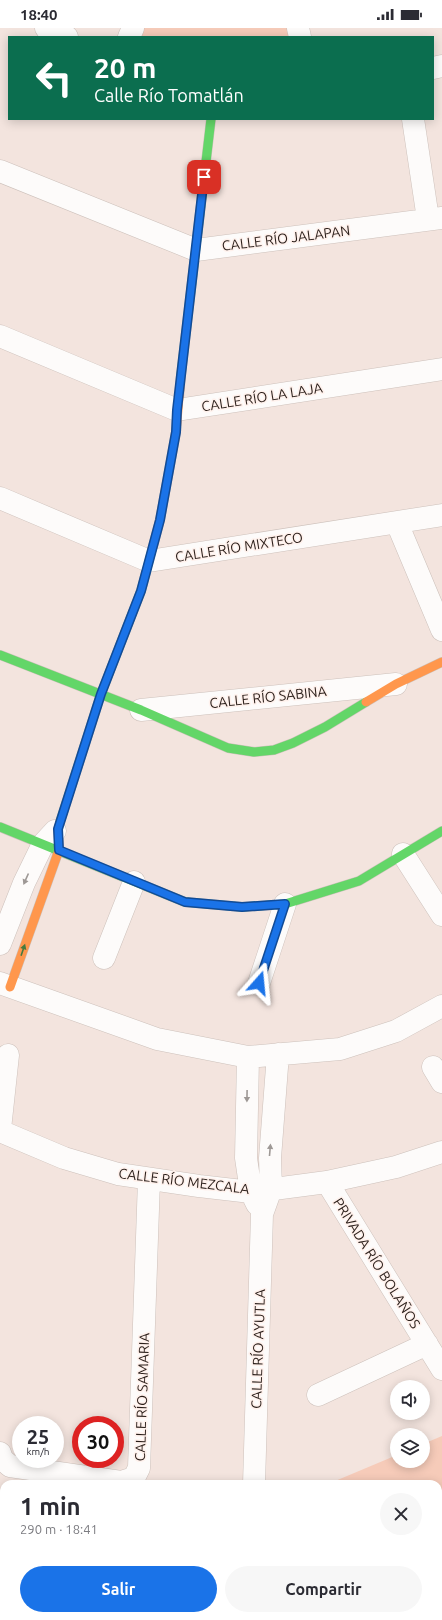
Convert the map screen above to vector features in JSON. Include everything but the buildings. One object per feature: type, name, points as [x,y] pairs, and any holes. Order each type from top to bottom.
[{"type":"street","points":[[46,28],[65,36]]},
{"type":"street","points":[[211,120],[177,410],[176,432],[160,520],[141,591],[101,694],[53,841],[45,886],[5,985],[156,1039],[248,1057],[340,1049],[396,1031],[442,1006]]},
{"type":"street","points":[[413,120],[435,218]]},
{"type":"street","name":"CALLE RÍO JALAPAN","points":[[0,171],[196,250],[435,218]]},
{"type":"street","points":[[0,336],[177,410]]},
{"type":"street","name":"CALLE RÍO LA LAJA","points":[[177,410],[442,369]]},
{"type":"street","points":[[0,498],[149,561]]},
{"type":"street","name":"CALLE RÍO MIXTECO","points":[[149,561],[442,515]]},
{"type":"street","points":[[397,523],[442,630]]},
{"type":"street","name":"CALLE RÍO SABINA","points":[[0,655],[141,710],[228,748],[254,752],[274,750],[293,743],[319,730],[396,684],[442,662]]},
{"type":"street","name":"CALLE RÍO SABINA","points":[[141,710],[396,684]]},
{"type":"street","points":[[0,827],[53,841],[134,882],[185,902],[242,907],[285,904],[358,881],[442,832]]},
{"type":"street","points":[[0,944],[24,883],[53,841]]},
{"type":"street","points":[[404,854],[442,915]]},
{"type":"street","points":[[104,958],[134,882]]},
{"type":"street","points":[[259,983],[285,904]]},
{"type":"street","name":"CALLE RÍO AYUTLA","points":[[254,1480],[262,1214],[261,1190],[270,1158],[278,1054]]},
{"type":"street","points":[[0,1130],[8,1055]]},
{"type":"street","name":"CALLE RÍO AYUTLA","points":[[248,1057],[246,1158],[261,1190]]},
{"type":"street","name":"CALLE RÍO MEZCALA","points":[[0,1130],[64,1158],[118,1174],[150,1180],[261,1190],[327,1182],[396,1167],[442,1152]]},
{"type":"street","name":"CALLE RÍO SAMARIA","points":[[128,1480],[134,1478],[139,1468],[150,1180]]},
{"type":"street","name":"PRIVADA RÍO BOLAÑOS","points":[[327,1182],[442,1369]]},
{"type":"street","name":"PRIVADA RÍO BOLAÑOS","points":[[318,1395],[427,1344]]},
{"type":"street","name":"CALLE RÍO SAMARIA","points":[[1,1456],[10,1466],[107,1480]]},
{"type":"shaded area","points":[[133,28],[298,28],[300,36],[129,36]]},
{"type":"shaded area","points":[[442,1436],[442,1480],[338,1480],[390,1458],[390,1468],[430,1468],[430,1441]]},
{"type":"traffic: fast","points":[[181,375],[211,120]]},
{"type":"traffic: fast","points":[[60,822],[101,694],[141,591],[152,550]]},
{"type":"traffic: fast","points":[[0,655],[141,710],[228,748],[254,752],[274,750],[293,743],[325,727],[366,702]]},
{"type":"traffic: fast","points":[[0,827],[185,902],[242,907],[285,904],[359,881],[442,831]]},
{"type":"traffic: slow","points":[[152,550],[160,520],[176,432],[181,375]]},
{"type":"traffic: slow","points":[[366,702],[396,684],[442,662]]},
{"type":"traffic: slow","points":[[10,987],[59,850],[58,829],[60,822]]},
{"type":"route","points":[[204,177],[177,410],[176,432],[160,520],[141,591],[101,694],[58,829],[59,850],[185,902],[242,907],[285,904],[259,983]]}]
